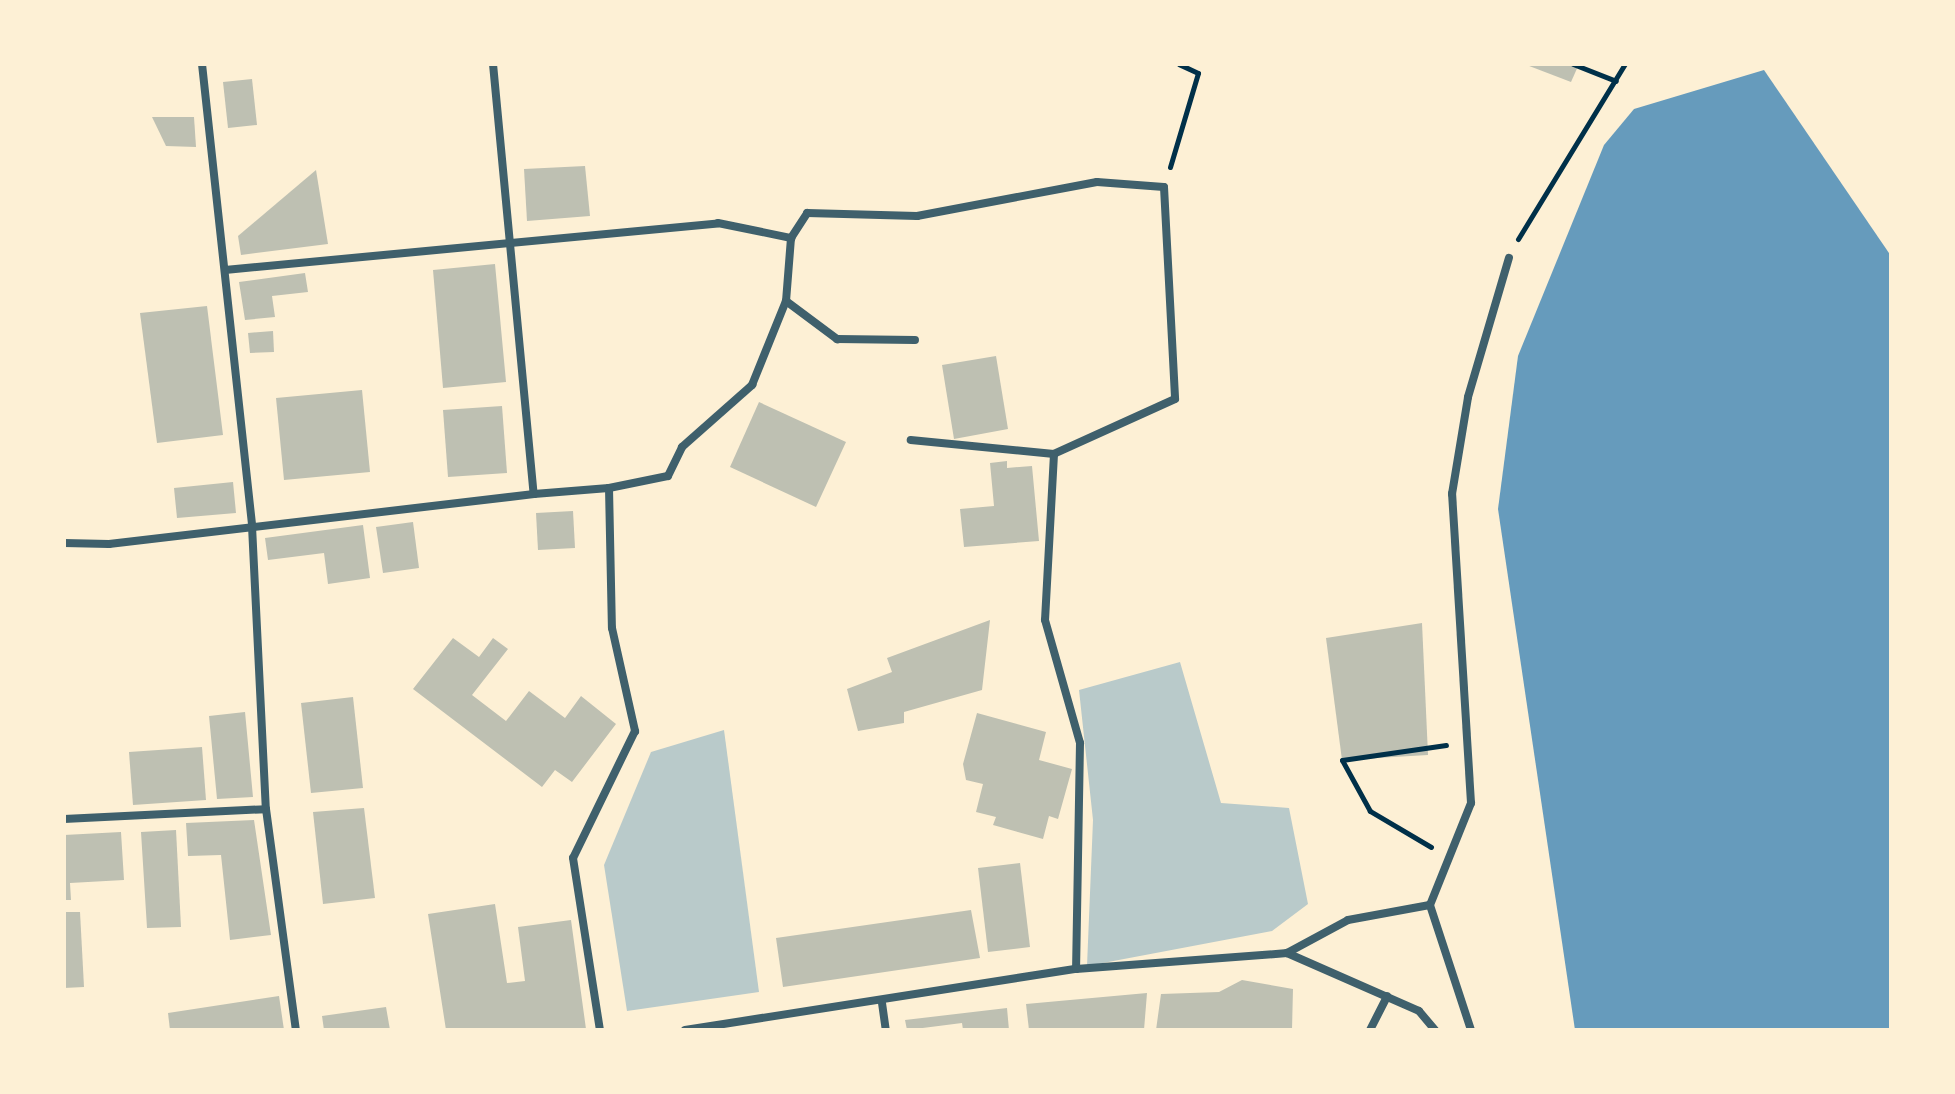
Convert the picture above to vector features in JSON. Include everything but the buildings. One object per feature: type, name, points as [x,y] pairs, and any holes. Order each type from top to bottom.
[{"type":"street","points":[[202,64],[252,526],[266,809],[296,1030]]},
{"type":"street","points":[[493,64],[514,244],[534,494]]},
{"type":"street","points":[[64,543],[609,488],[668,476],[682,447],[752,385],[786,301],[791,238],[807,213],[917,216],[1097,182],[1164,187],[1175,399],[1054,454],[911,440]]},
{"type":"street","points":[[225,270],[718,223],[791,238]]},
{"type":"street","points":[[1471,1030],[1430,905],[1471,803],[1452,494],[1468,397],[1509,258]]},
{"type":"street","points":[[786,301],[837,339],[915,340]]},
{"type":"street","points":[[1054,454],[1045,620],[1080,743],[1076,969]]},
{"type":"street","points":[[600,1030],[573,858],[635,731],[612,628],[609,488]]},
{"type":"street","points":[[64,819],[266,809]]},
{"type":"street","points":[[685,1030],[882,1003],[1076,969],[1287,953],[1348,920],[1430,905]]},
{"type":"street","points":[[1287,953],[1419,1011],[1435,1030]]},
{"type":"street","points":[[1370,1030],[1387,996]]},
{"type":"street","points":[[882,1003],[886,1030]]},
{"type":"path","points":[[1164,187],[1198,73],[1179,64]]},
{"type":"path","points":[[1573,64],[1616,81]]},
{"type":"path","points":[[1509,258],[1544,187],[1625,64]]},
{"type":"path","points":[[1449,858],[1370,811],[1342,760],[1469,741]]},
{"type":"shaded area","points":[[1180,662],[1221,803],[1289,808],[1308,904],[1272,931],[1087,966],[1093,820],[1079,690]]},
{"type":"shaded area","points":[[724,730],[759,992],[627,1011],[604,865],[651,752]]},
{"type":"water","points":[[1764,70],[1891,256],[1891,1030],[1575,1030],[1498,509],[1518,356],[1604,145],[1634,109]]}]
